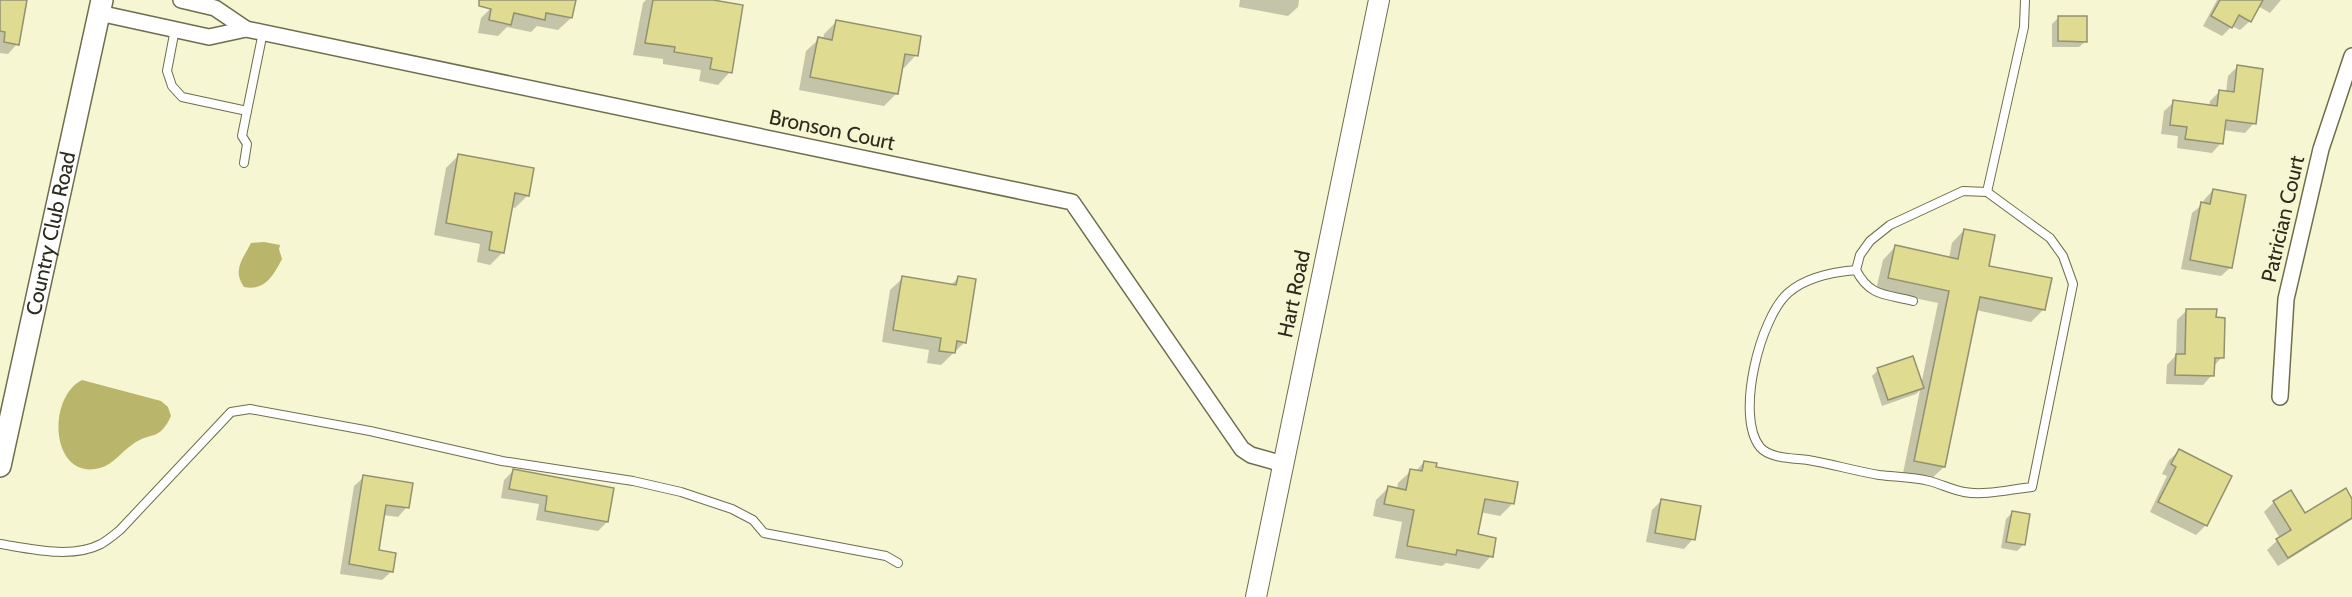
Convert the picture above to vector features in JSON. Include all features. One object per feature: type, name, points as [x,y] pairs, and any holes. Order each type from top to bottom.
[{"type":"main road","name":"Country Club Road","points":[[0,466],[101,7]]},
{"type":"street","name":"Bronson Court","points":[[181,0],[215,8],[246,29]]},
{"type":"street","name":"Hart Road","points":[[1256,597],[1379,0]]},
{"type":"street","name":"Bronson Court","points":[[101,7],[209,37],[246,29],[263,32],[1072,202],[1242,449],[1251,455],[1283,464]]},
{"type":"street","name":"Patrician Court","points":[[2280,397],[2286,299],[2321,149],[2352,56]]},
{"type":"lane","points":[[1987,192],[2024,27],[2025,0]]},
{"type":"lane","points":[[174,29],[167,71],[172,86],[182,97],[247,111]]},
{"type":"lane","points":[[244,163],[247,144],[242,136],[263,32]]},
{"type":"lane","points":[[1856,270],[1833,272],[1816,277],[1788,293],[1771,314],[1760,345],[1750,390],[1752,430],[1761,448],[1776,456],[1877,474],[1927,480],[1965,493],[2032,487],[2073,284],[2062,256],[2050,238],[1987,192],[1962,191],[1890,225],[1870,241],[1860,255],[1856,270],[1863,285],[1873,291],[1913,301]]},
{"type":"lane","points":[[0,544],[74,552],[101,544],[120,530],[231,412],[250,409],[370,431],[501,461],[633,481],[681,492],[732,509],[753,520],[764,533],[886,556],[898,563]]},
{"type":"shaded area","points":[[264,242],[280,245],[282,259],[268,281],[258,287],[244,287],[239,275],[242,259],[251,243]]},
{"type":"shaded area","points":[[82,380],[161,401],[168,407],[171,416],[163,430],[139,440],[109,464],[100,468],[84,469],[71,462],[63,451],[59,436],[59,419],[63,403],[70,389]]},
{"type":"building","points":[[0,0],[27,0],[19,45],[4,42],[5,32],[0,31]]},
{"type":"building","points":[[479,0],[576,0],[572,18],[546,13],[545,20],[514,13],[511,25],[489,20],[491,9],[479,6]]},
{"type":"building","points":[[653,0],[713,0],[743,5],[732,73],[710,69],[712,58],[674,52],[675,47],[645,43]]},
{"type":"building","points":[[2220,0],[2263,0],[2251,22],[2239,15],[2232,28],[2211,16]]},
{"type":"building","points":[[2058,16],[2087,16],[2087,42],[2058,41]]},
{"type":"building","points":[[836,20],[921,36],[918,56],[905,54],[898,94],[810,77],[818,37],[832,40]]},
{"type":"building","points":[[2237,65],[2263,69],[2256,124],[2226,120],[2223,144],[2185,139],[2187,127],[2170,125],[2173,100],[2217,106],[2219,90],[2234,92]]},
{"type":"building","points":[[458,154],[534,168],[529,196],[515,193],[504,253],[489,250],[492,232],[446,223]]},
{"type":"building","points":[[2213,189],[2246,195],[2232,268],[2190,260],[2201,202],[2210,204]]},
{"type":"building","points":[[1964,229],[1995,235],[1989,266],[2052,278],[2045,310],[1980,297],[1945,467],[1914,461],[1949,291],[1888,278],[1895,245],[1958,259]]},
{"type":"building","points":[[902,276],[956,285],[958,276],[976,279],[966,343],[957,341],[955,353],[939,351],[941,338],[893,330]]},
{"type":"building","points":[[2186,309],[2217,309],[2216,317],[2225,318],[2224,358],[2215,358],[2214,376],[2175,375],[2176,354],[2185,354]]},
{"type":"building","points":[[1913,356],[1924,388],[1888,400],[1877,368]]},
{"type":"building","points":[[2179,449],[2232,476],[2207,526],[2158,502],[2176,467],[2171,464]]},
{"type":"building","points":[[1424,461],[1437,463],[1436,467],[1518,482],[1514,504],[1485,499],[1478,534],[1496,538],[1493,557],[1457,550],[1456,555],[1407,546],[1414,510],[1384,504],[1388,486],[1406,490],[1410,469],[1422,471]]},
{"type":"building","points":[[513,469],[614,488],[608,522],[545,511],[547,496],[509,489]]},
{"type":"building","points":[[363,475],[413,483],[409,508],[386,505],[379,550],[396,553],[393,572],[349,564]]},
{"type":"building","points":[[2346,488],[2352,499],[2352,518],[2288,558],[2276,539],[2291,530],[2273,501],[2291,490],[2305,513]]},
{"type":"building","points":[[1661,499],[1701,506],[1695,540],[1655,533]]},
{"type":"building","points":[[2012,511],[2030,514],[2025,545],[2006,542]]}]
